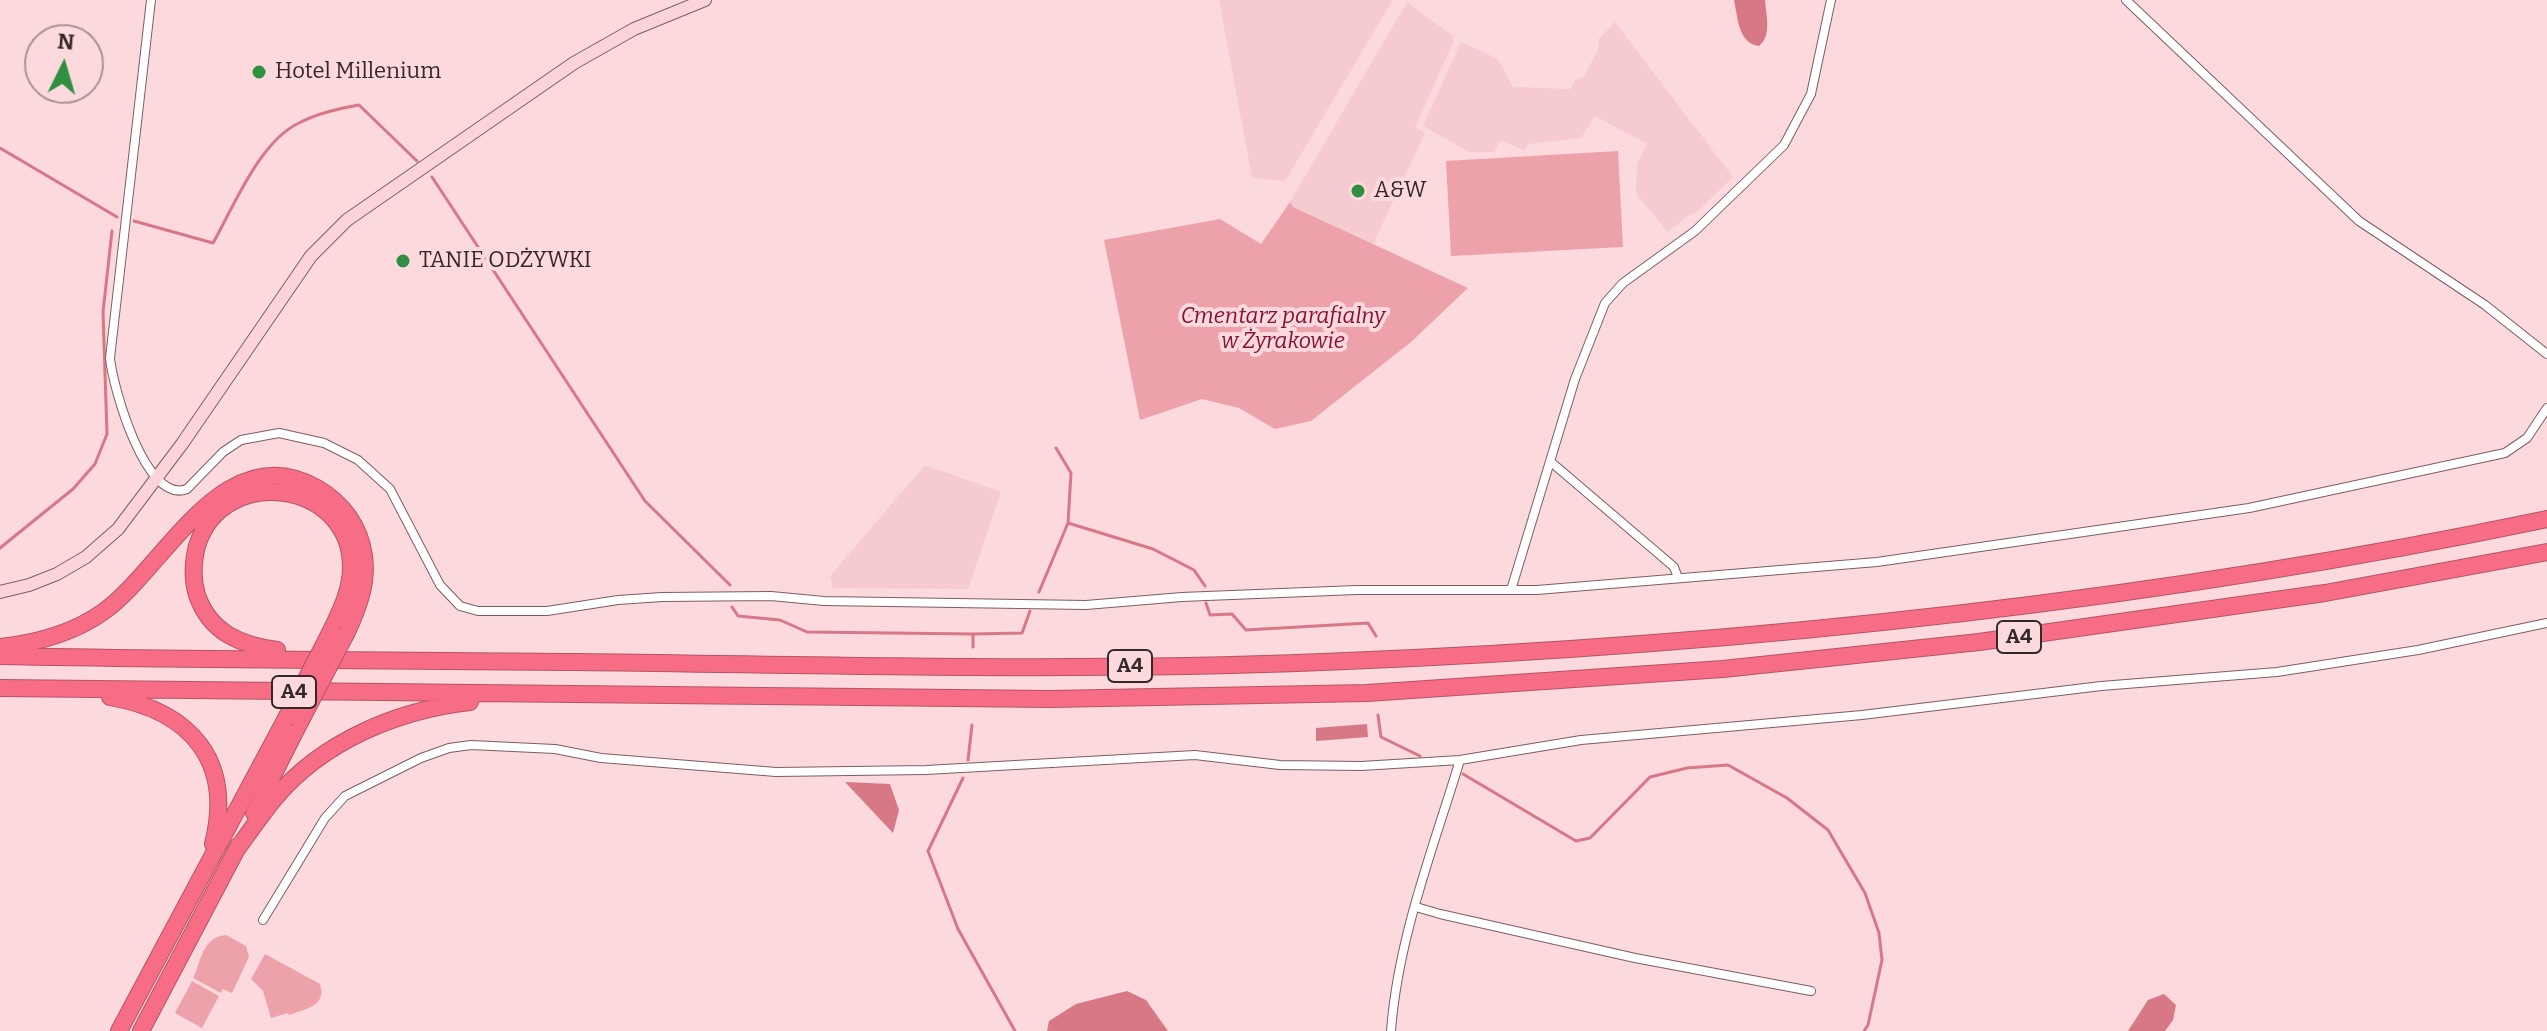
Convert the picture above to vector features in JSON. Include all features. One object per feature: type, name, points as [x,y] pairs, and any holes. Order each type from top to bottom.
[{"type":"highway","points":[[0,647],[57,636],[100,614],[134,585],[207,504],[237,485],[267,477],[293,479],[314,486],[333,499],[355,527],[364,559],[364,581],[358,605],[339,632],[119,1031]]},
{"type":"highway","points":[[339,632],[351,570],[345,538],[334,521],[305,498],[275,491],[250,494],[219,511],[199,542],[193,576],[197,596],[216,626],[232,639],[259,648],[344,660]]},
{"type":"highway","name":"A4","points":[[0,656],[1064,667],[1320,662],[1491,653],[1749,634],[2020,605],[2329,560],[2547,519]]},
{"type":"highway","name":"A4","points":[[0,688],[1050,699],[1319,695],[1723,669],[1979,642],[2325,593],[2547,552]]},
{"type":"highway","points":[[53,688],[129,701],[155,709],[177,722],[200,746],[214,776],[219,803],[214,840],[199,883]]},
{"type":"highway","points":[[235,852],[289,783],[325,755],[364,731],[427,709],[535,695]]},
{"type":"highway","points":[[141,1031],[235,852],[292,722]]},
{"type":"street","points":[[151,0],[110,358],[112,378],[128,422],[156,480],[172,492],[187,489],[231,446],[253,436],[279,433],[324,443],[358,460],[390,489],[440,585],[460,606],[478,611],[547,611],[662,597],[771,596],[824,601],[1086,605],[1182,597],[1356,590],[1511,590],[1877,562],[2249,508],[2505,453],[2527,438],[2547,408]]},
{"type":"street","points":[[0,592],[44,579],[86,557],[118,529],[156,480],[311,256],[347,220],[574,63],[634,29],[705,0]]},
{"type":"street","points":[[1511,590],[1575,379],[1605,303],[1623,283],[1695,231],[1784,145],[1811,94],[1831,0]]},
{"type":"street","points":[[2126,0],[2359,221],[2485,305],[2547,354]]},
{"type":"street","points":[[1551,462],[1674,567],[1678,578]]},
{"type":"street","points":[[263,920],[325,818],[339,802],[362,786],[421,758],[449,748],[471,745],[555,749],[601,758],[776,772],[926,770],[1195,755],[1280,765],[1361,766],[1460,760],[1581,740],[1849,716],[2089,687],[2277,672],[2418,650],[2547,623]]},
{"type":"street","points":[[1391,1031],[1402,951],[1460,760]]},
{"type":"street","points":[[1416,907],[1635,958],[1811,991]]},
{"type":"shaded area","points":[[1219,0],[1393,0],[1285,181],[1252,178]]},
{"type":"shaded area","points":[[1734,0],[1765,0],[1767,31],[1759,46],[1743,35]]},
{"type":"shaded area","points":[[1407,2],[1453,36],[1453,43],[1415,127],[1425,133],[1373,244],[1293,207],[1290,202]]},
{"type":"shaded area","points":[[1615,22],[1733,177],[1697,212],[1668,232],[1636,194],[1637,164],[1647,144],[1595,116],[1581,138],[1528,144],[1525,151],[1501,140],[1494,152],[1469,152],[1423,126],[1461,42],[1498,59],[1513,87],[1571,89],[1575,80],[1584,76],[1599,48],[1598,40]]},
{"type":"shaded area","points":[[925,465],[1001,492],[968,589],[833,588],[830,576]]},
{"type":"shaded area","points":[[1367,724],[1368,737],[1316,741],[1316,728]]},
{"type":"shaded area","points":[[845,782],[890,784],[899,810],[893,833]]},
{"type":"shaded area","points":[[1127,991],[1146,1000],[1168,1031],[1047,1031],[1049,1021],[1076,1004]]},
{"type":"shaded area","points":[[2164,994],[2176,1005],[2173,1020],[2165,1031],[2128,1031],[2148,1000]]},
{"type":"green space","points":[[1618,151],[1623,247],[1451,256],[1446,161]]},
{"type":"green space","name":"Cmentarz parafialny w Żyrakowie","points":[[1290,202],[1293,207],[1468,288],[1411,342],[1311,421],[1275,429],[1239,408],[1202,399],[1140,420],[1104,240],[1220,219],[1261,244]]},
{"type":"green space","points":[[226,935],[246,946],[249,957],[232,993],[223,989],[221,993],[193,978],[207,945]]},
{"type":"green space","points":[[265,954],[320,984],[318,1002],[302,1011],[271,1018],[263,991],[251,979]]},
{"type":"green space","points":[[192,981],[219,996],[202,1028],[175,1013]]},
{"type":"waterway","points":[[134,221],[213,243],[249,176],[272,144],[299,123],[343,108],[359,105],[417,161]]},
{"type":"waterway","points":[[0,148],[117,217]]},
{"type":"waterway","points":[[432,177],[645,501],[730,585]]},
{"type":"waterway","points":[[0,548],[73,489],[95,464],[107,434],[103,312],[112,231]]},
{"type":"waterway","points":[[1039,592],[1068,523],[1071,473],[1056,448]]},
{"type":"waterway","points":[[1068,523],[1153,549],[1194,570],[1205,586]]},
{"type":"waterway","points":[[1206,603],[1210,615],[1232,614],[1246,630],[1368,623],[1376,636]]},
{"type":"waterway","points":[[732,607],[738,616],[780,620],[807,632],[973,634]]},
{"type":"waterway","points":[[973,647],[973,634],[1022,633],[1030,611]]},
{"type":"waterway","points":[[1378,715],[1381,737],[1420,756]]},
{"type":"waterway","points":[[968,760],[972,725]]},
{"type":"waterway","points":[[1463,774],[1576,841],[1590,838],[1650,777],[1687,768],[1728,765],[1787,798],[1828,830],[1865,893],[1879,933],[1882,960],[1868,1025],[1864,1031]]},
{"type":"waterway","points":[[963,778],[928,851],[958,929],[1015,1031]]},
{"type":"place","name":"Hotel Millenium","points":[[259,72]]},
{"type":"place","name":"A&W","points":[[1358,191]]},
{"type":"place","name":"TANIE ODŻYWKI","points":[[403,261]]}]
